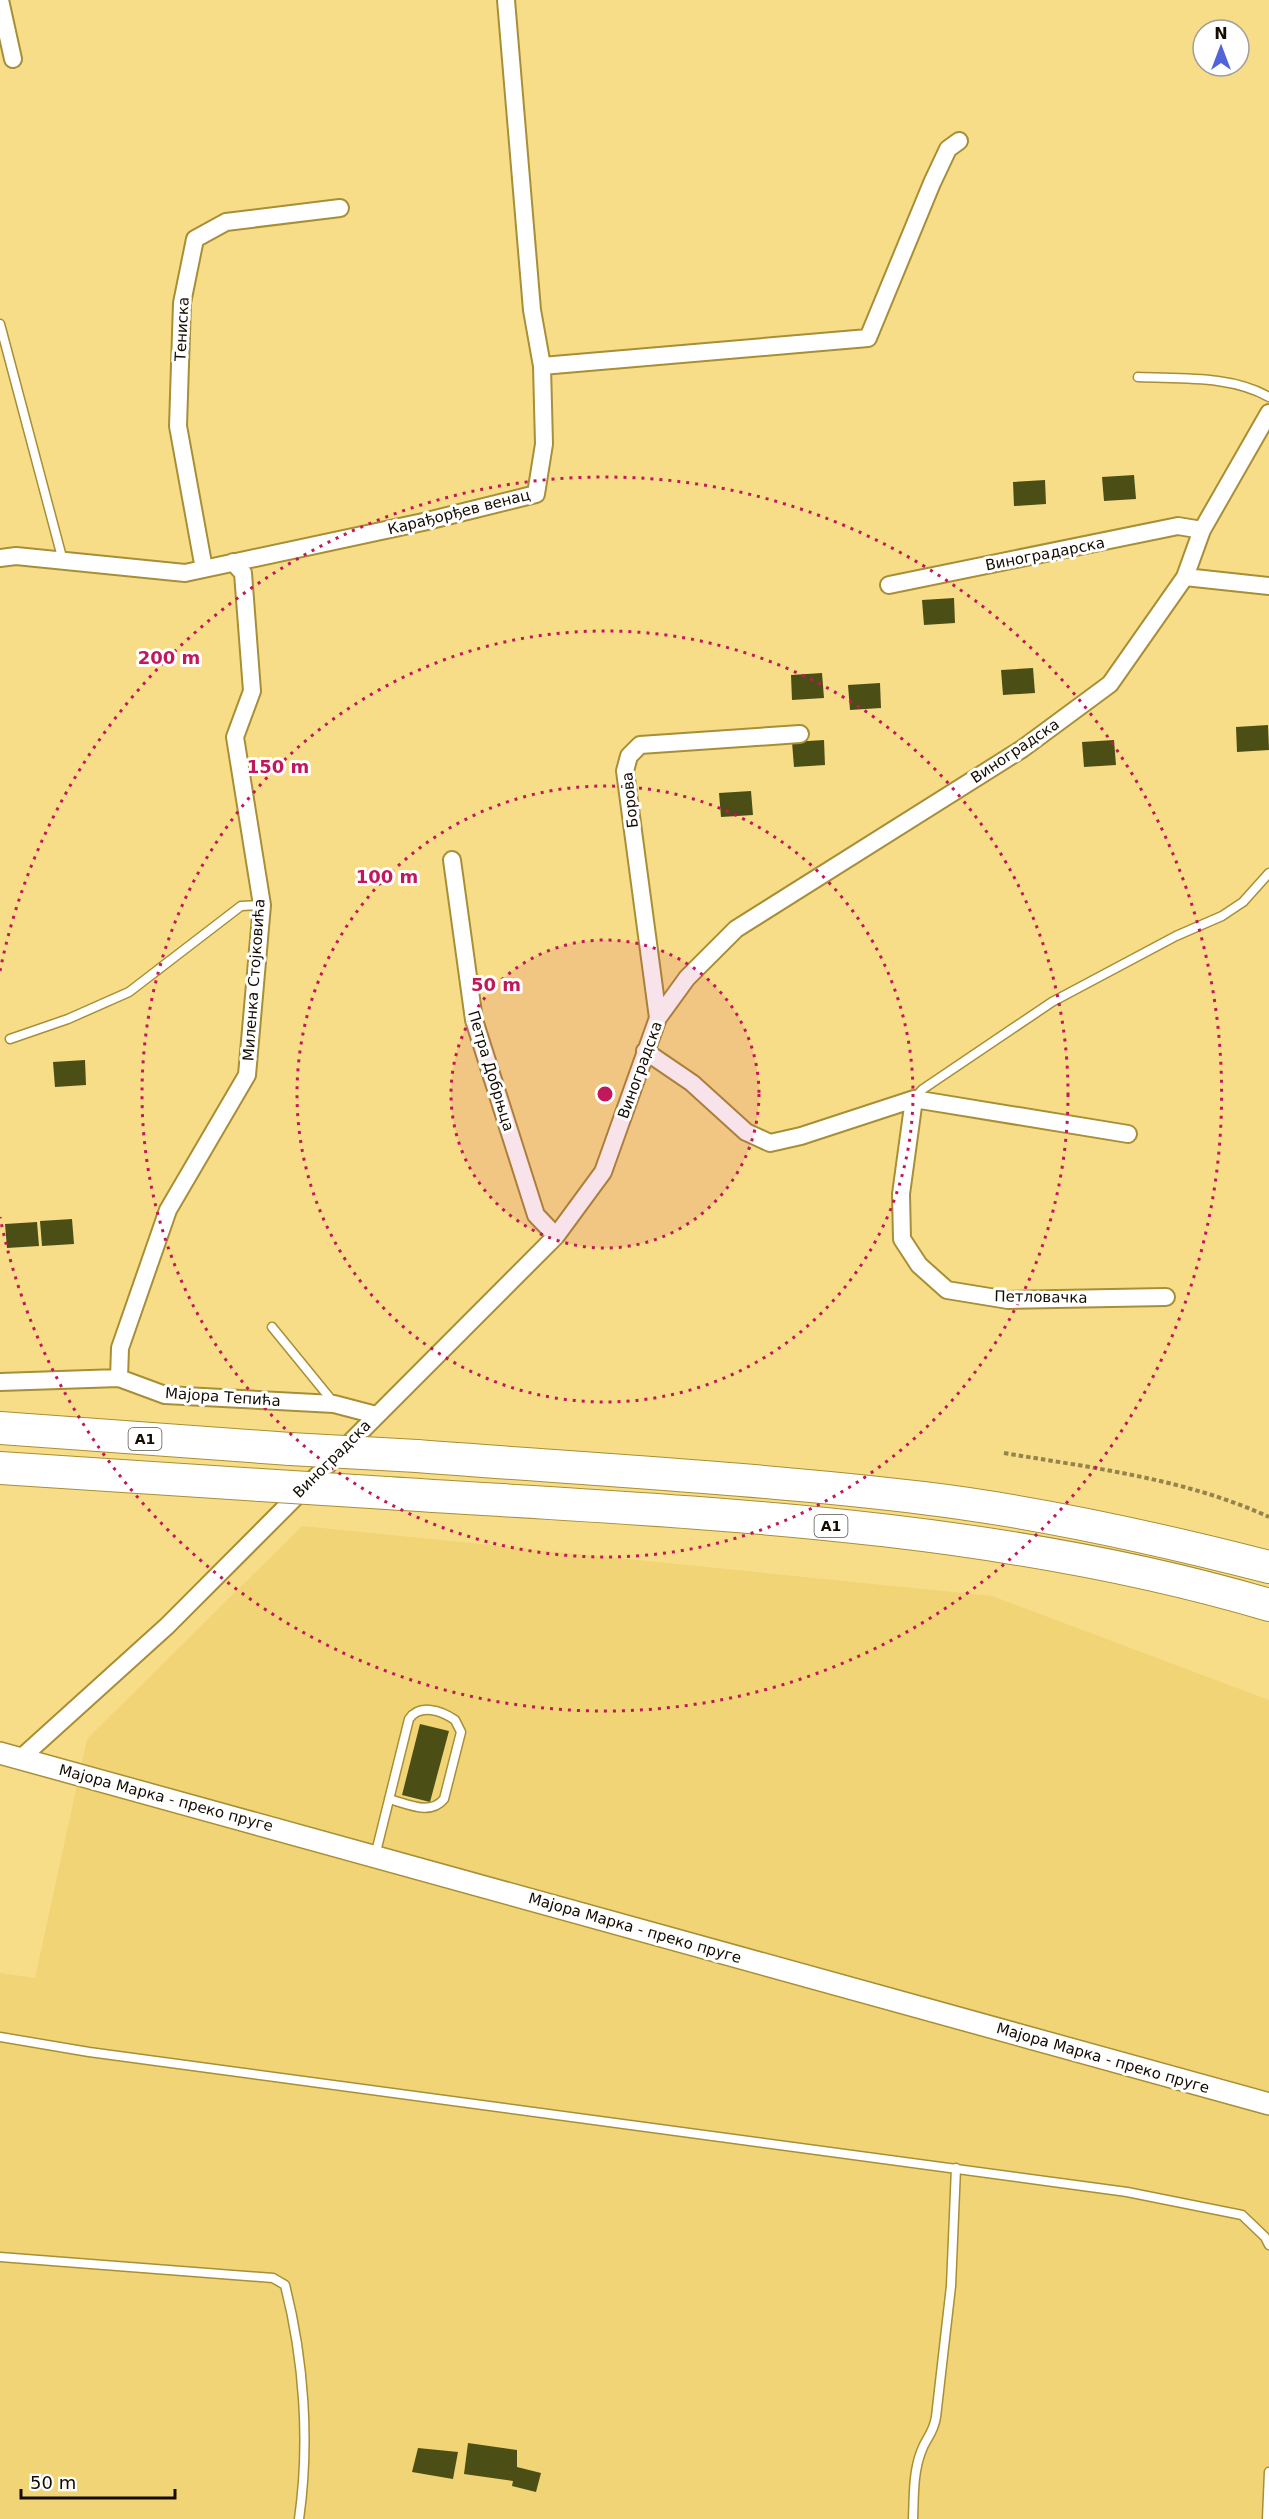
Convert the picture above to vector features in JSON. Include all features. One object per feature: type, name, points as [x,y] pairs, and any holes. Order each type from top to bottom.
[{"type":"highway","name":"A1","points":[[0,1428],[716,1477],[923,1498],[1127,1534],[1269,1567]]},
{"type":"highway","name":"A1","points":[[0,1468],[777,1520],[941,1539],[1108,1567],[1203,1587],[1269,1605]]},
{"type":"street","points":[[0,0],[13,59]]},
{"type":"street","name":"Карађорђев венац","points":[[0,558],[16,556],[185,573],[331,543],[536,494],[544,444],[542,366],[532,310],[506,0]]},
{"type":"street","points":[[542,366],[868,338],[932,183],[948,149],[959,141]]},
{"type":"street","name":"Тениска","points":[[204,569],[178,426],[182,303],[195,239],[226,222],[340,208]]},
{"type":"street","name":"Виноградска","points":[[21,1758],[167,1626],[556,1236],[603,1172],[658,1018],[687,978],[736,929],[1022,749],[1110,684],[1185,577],[1202,530],[1269,413]]},
{"type":"street","name":"Виноградарска","points":[[889,585],[1178,526],[1202,530]]},
{"type":"street","name":"Миленка Стојковића","points":[[119,1378],[120,1348],[168,1210],[247,1075],[262,905],[235,737],[252,692],[243,573],[233,562]]},
{"type":"street","points":[[1185,577],[1269,586]]},
{"type":"street","name":"Борова","points":[[658,1018],[625,771],[629,756],[640,745],[800,734]]},
{"type":"street","name":"Петра Добрњца","points":[[452,860],[474,1020],[536,1215],[556,1236]]},
{"type":"street","points":[[645,1051],[692,1083],[746,1132],[770,1143],[801,1136],[914,1099],[1128,1134]]},
{"type":"street","name":"Петловачка","points":[[914,1099],[901,1194],[902,1239],[919,1265],[947,1290],[1008,1300],[1166,1297]]},
{"type":"street","name":"Мајора Тепића","points":[[0,1382],[119,1378],[165,1395],[334,1404],[376,1414]]},
{"type":"street","name":"Мајора Марка - преко пруге","points":[[0,1753],[1269,2104]]},
{"type":"lane","points":[[0,324],[63,561]]},
{"type":"lane","points":[[1138,377],[1212,380],[1260,391],[1269,397]]},
{"type":"lane","points":[[914,1099],[923,1089],[1052,1002],[1176,936],[1222,916],[1243,902],[1269,873]]},
{"type":"lane","points":[[10,1039],[68,1019],[129,992],[241,906],[262,905]]},
{"type":"lane","points":[[272,1327],[334,1404]]},
{"type":"lane","points":[[375,1856],[389,1799],[412,1715],[434,1710],[455,1720],[460,1732],[444,1799],[438,1806],[427,1809],[389,1799]]},
{"type":"lane","points":[[0,2037],[89,2052],[956,2168],[1213,2207],[1242,2215],[1265,2237],[1269,2245]]},
{"type":"lane","points":[[913,2519],[915,2471],[922,2449],[934,2432],[936,2417],[951,2286],[956,2168]]},
{"type":"lane","points":[[0,2257],[273,2278],[285,2284],[294,2321],[304,2416],[303,2491],[299,2519]]},
{"type":"lane","points":[[1267,2519],[1269,2472]]},
{"type":"path","points":[[1004,1453],[1148,1478],[1246,1506],[1269,1517]]},
{"type":"shaded area","points":[[302,1526],[992,1596],[1269,1700],[1269,2519],[0,2519],[0,1973],[35,1978],[87,1739]]},
{"type":"building","points":[[1134,475],[1136,499],[1104,501],[1102,477]]},
{"type":"building","points":[[1045,480],[1046,504],[1014,506],[1013,482]]},
{"type":"building","points":[[954,598],[955,623],[924,625],[922,600]]},
{"type":"building","points":[[1033,668],[1035,693],[1003,695],[1001,670]]},
{"type":"building","points":[[822,673],[824,698],[792,700],[791,675]]},
{"type":"building","points":[[880,683],[881,708],[850,710],[848,685]]},
{"type":"building","points":[[1268,725],[1269,750],[1237,752],[1236,727]]},
{"type":"building","points":[[824,740],[825,765],[794,767],[792,742]]},
{"type":"building","points":[[1114,740],[1116,765],[1084,767],[1082,742]]},
{"type":"building","points":[[751,791],[753,815],[721,817],[719,793]]},
{"type":"building","points":[[85,1060],[86,1085],[55,1087],[53,1062]]},
{"type":"building","points":[[72,1219],[74,1244],[42,1246],[40,1221]]},
{"type":"building","points":[[37,1222],[39,1246],[7,1248],[5,1224]]},
{"type":"building","points":[[420,1724],[449,1731],[430,1802],[402,1795]]},
{"type":"building","points":[[468,2443],[517,2450],[517,2467],[541,2473],[536,2492],[512,2486],[513,2481],[464,2474]]},
{"type":"building","points":[[418,2448],[458,2452],[453,2479],[412,2472]]}]
